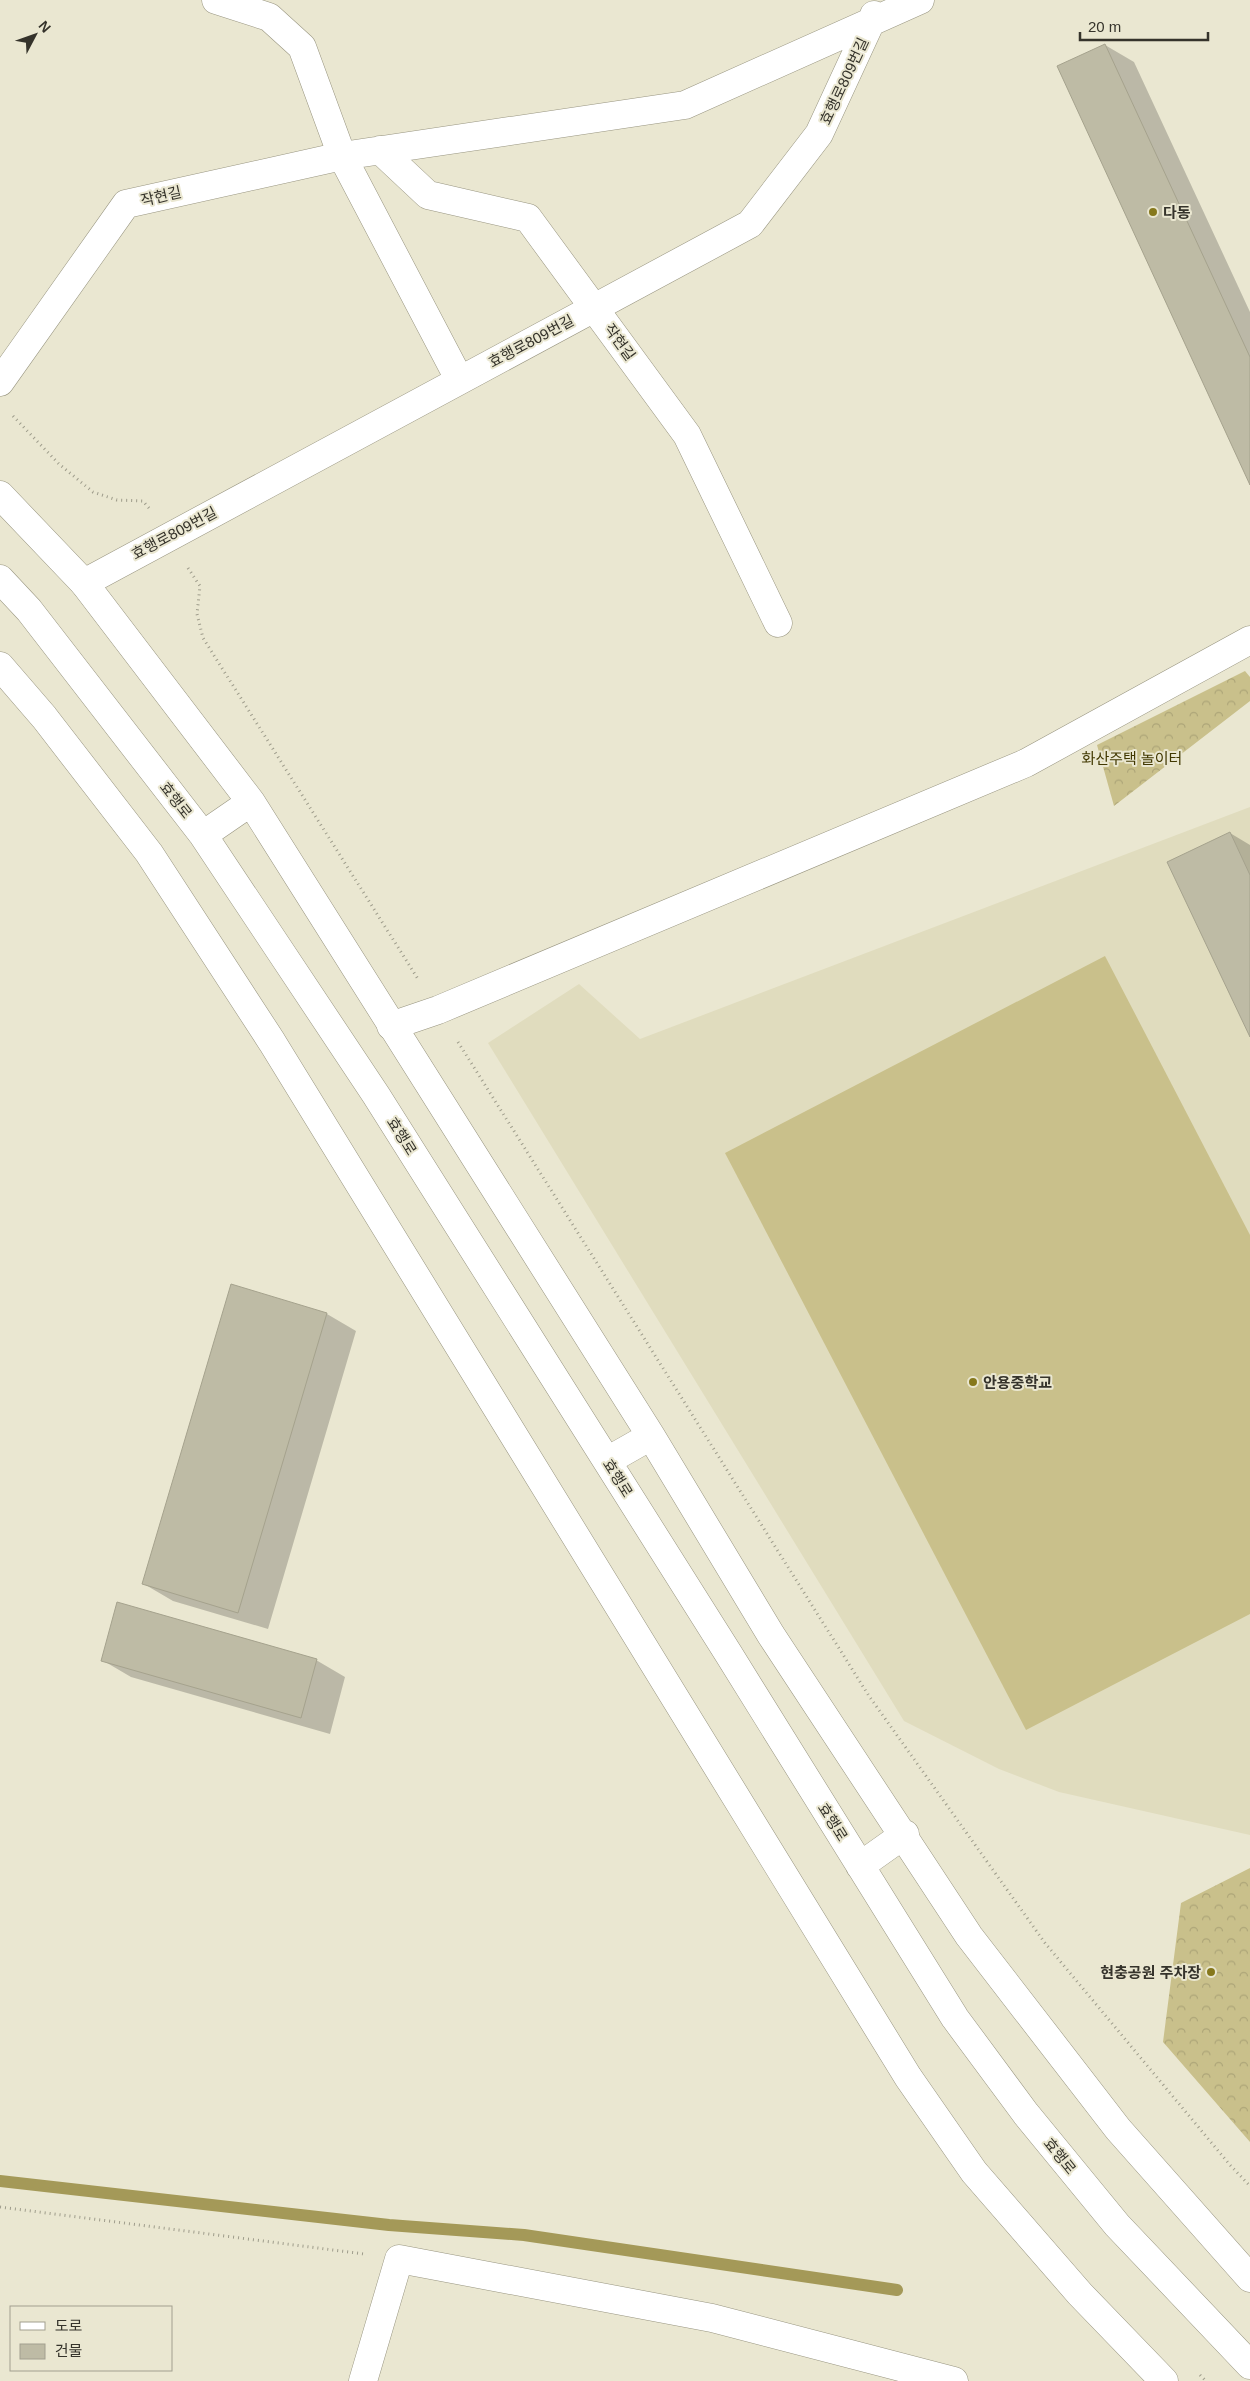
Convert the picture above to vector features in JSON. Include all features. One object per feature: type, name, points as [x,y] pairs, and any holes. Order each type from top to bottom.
[{"type":"main road","points":[[216,0],[269,17],[302,48],[342,156],[460,379]]},
{"type":"main road","name":"작현길","points":[[0,382],[126,204],[342,156],[685,105],[875,11],[920,0]]},
{"type":"main road","name":"효행로809번길","points":[[84,582],[750,224],[819,134],[875,11]]},
{"type":"main road","name":"작현길","points":[[380,150],[428,195],[528,218],[687,435],[778,623]]},
{"type":"main road","points":[[0,494],[84,582],[250,802],[651,1436],[771,1635],[905,1834],[970,1936],[1112,2122],[1250,2278]]},
{"type":"main road","name":"효행로","points":[[0,579],[29,610],[203,835],[376,1095],[955,2018],[1026,2114],[1117,2225],[1250,2365]]},
{"type":"main road","points":[[391,1026],[438,1010],[1026,763],[1250,640]]},
{"type":"main road","points":[[0,666],[44,717],[149,853],[272,1042],[908,2077],[974,2172],[1080,2294],[1164,2381]]},
{"type":"main road","points":[[203,835],[250,802]]},
{"type":"main road","points":[[607,1461],[651,1436]]},
{"type":"main road","points":[[860,1866],[905,1834]]},
{"type":"main road","points":[[364,2381],[399,2259],[712,2318],[954,2381]]},
{"type":"path","points":[[6,410],[59,464],[93,492],[117,500],[143,501],[200,586],[197,614],[203,638],[870,1696],[1045,1942],[1230,2165],[1250,2186]]},
{"type":"path","points":[[0,2207],[399,2259]]},
{"type":"shaded area","name":"안용중학교","points":[[1250,807],[1250,1835],[1059,1792],[999,1769],[904,1721],[488,1043],[579,984],[640,1039]]},
{"type":"green space","name":"화산주택 놀이터","points":[[1245,671],[1250,677],[1250,701],[1114,806],[1097,745]]},
{"type":"green space","points":[[1105,956],[1250,1235],[1250,1614],[1026,1730],[725,1153]]},
{"type":"green space","name":"현충공원 주차장","points":[[1250,1868],[1250,2142],[1163,2042],[1181,1903]]},
{"type":"building","name":"다동","points":[[1105,44],[1250,357],[1250,485],[1057,66]]},
{"type":"building","points":[[1230,832],[1250,875],[1250,1037],[1167,862]]},
{"type":"building","points":[[231,1284],[327,1313],[238,1613],[142,1584]]},
{"type":"building","points":[[117,1602],[317,1659],[301,1718],[101,1661]]},
{"type":"waterway","points":[[0,2181],[389,2225],[524,2235],[897,2290]]},
{"type":"place","name":"다동","points":[[1153,212]]},
{"type":"place","name":"안용중학교","points":[[973,1382]]},
{"type":"place","name":"현충공원 주차장","points":[[1211,1972]]}]
